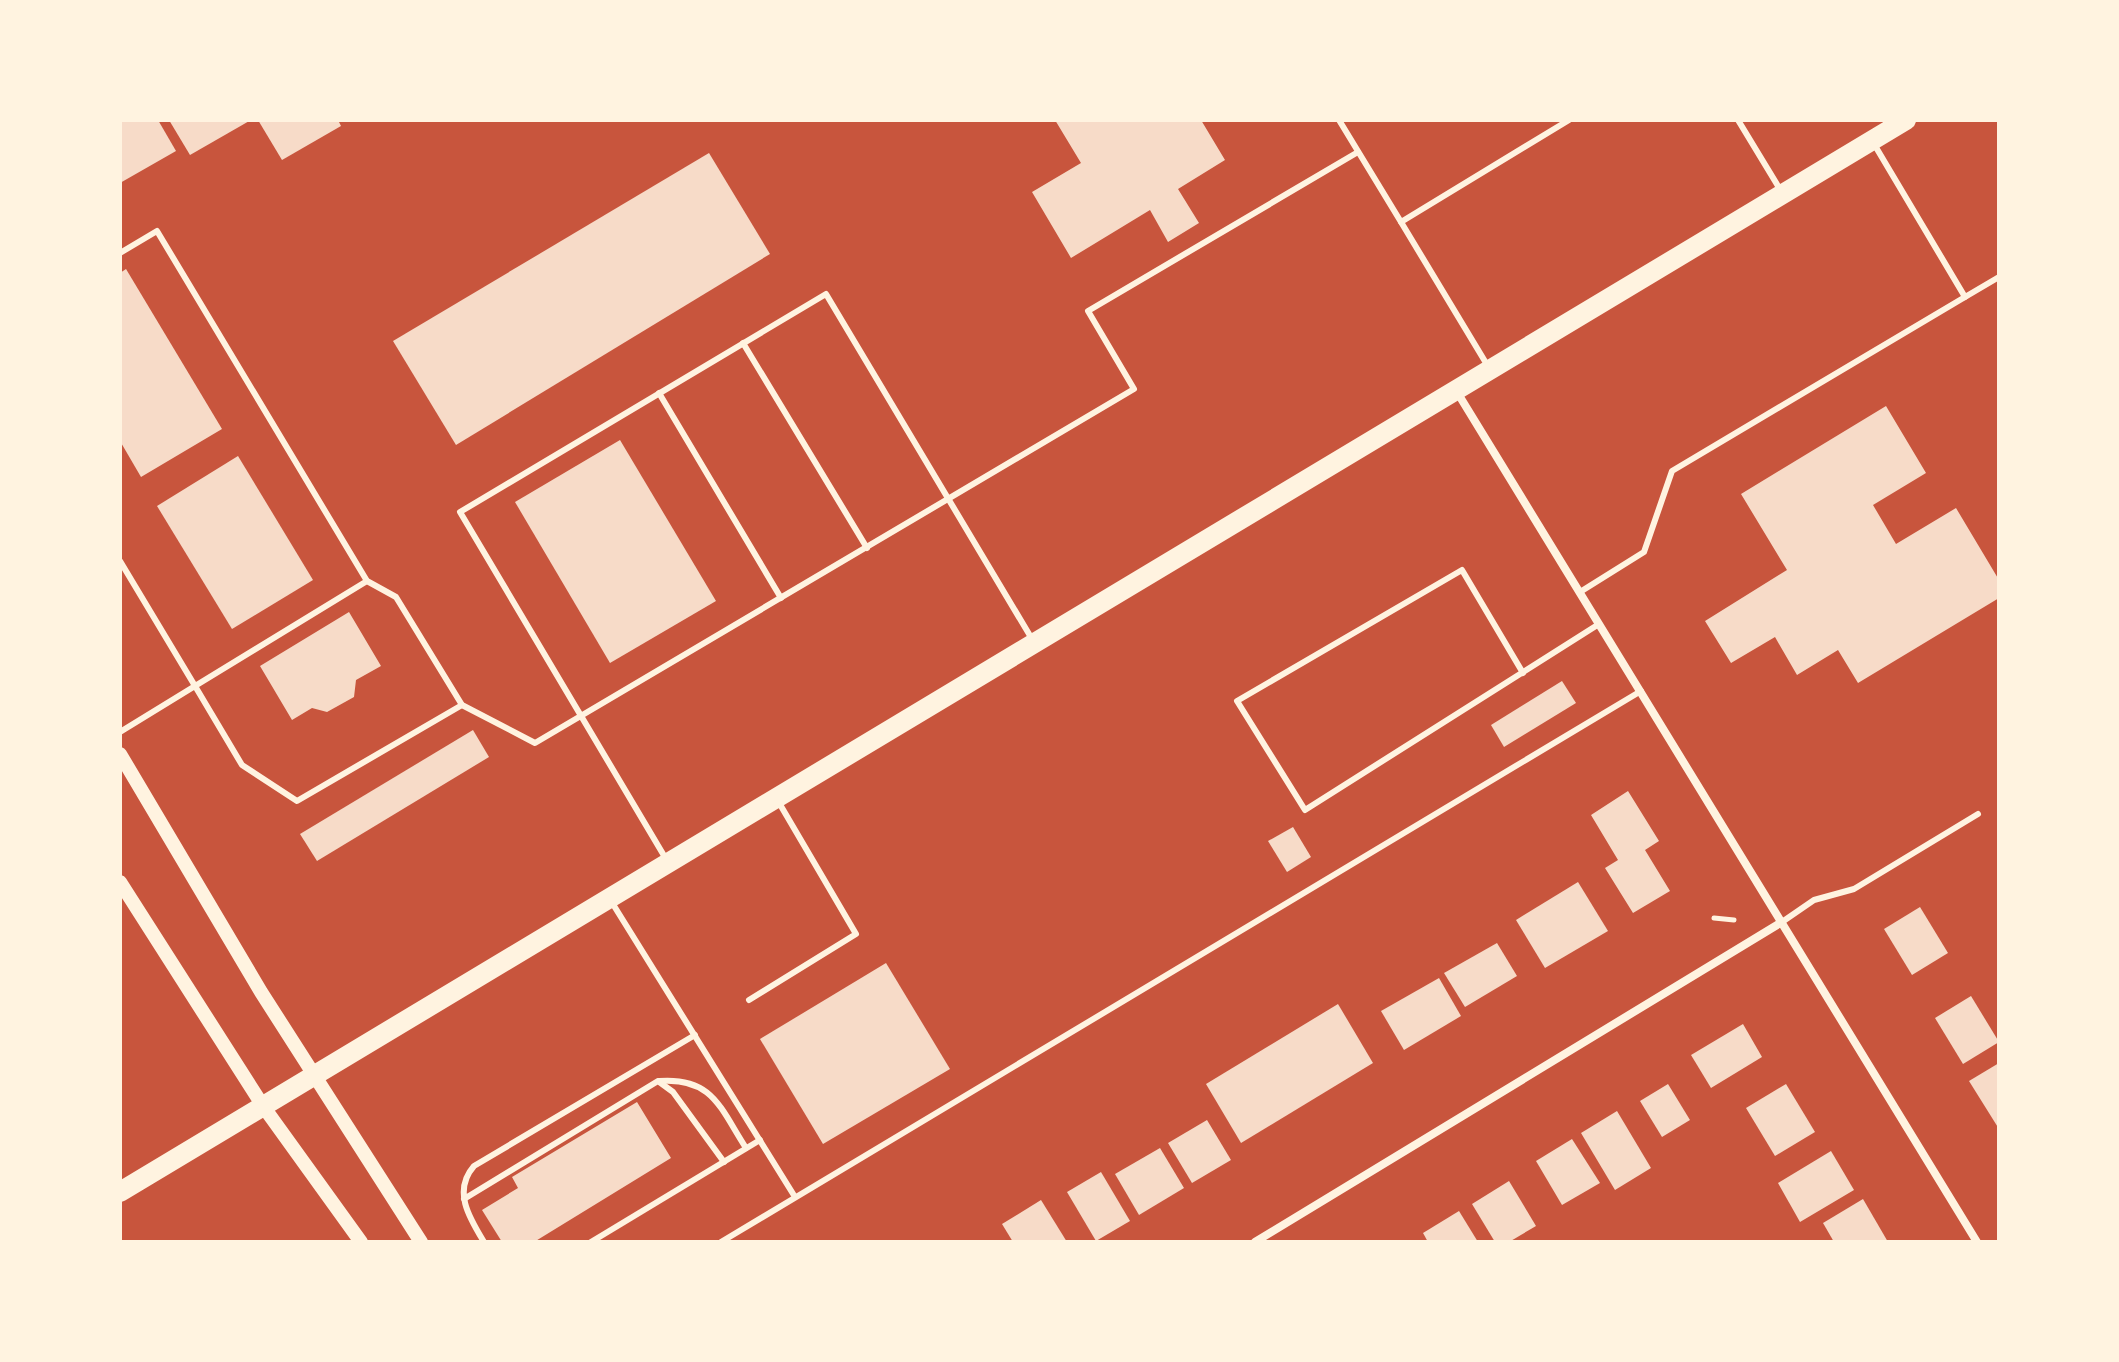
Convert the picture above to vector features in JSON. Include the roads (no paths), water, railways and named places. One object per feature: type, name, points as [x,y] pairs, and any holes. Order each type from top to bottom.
[{"type":"main road","points":[[120,1192],[1491,372],[1906,120]]},
{"type":"street","points":[[1457,392],[1977,1242]]},
{"type":"street","points":[[120,754],[261,992],[317,1074],[421,1242]]},
{"type":"street","points":[[120,882],[263,1106],[361,1242]]},
{"type":"street","points":[[1255,1242],[1782,922]]},
{"type":"lane","points":[[1339,120],[1491,372]]},
{"type":"lane","points":[[1401,222],[1569,120]]},
{"type":"lane","points":[[1738,120],[1783,194]]},
{"type":"lane","points":[[1872,141],[1965,297]]},
{"type":"lane","points":[[120,253],[157,231],[367,581],[396,597],[462,705],[535,743],[1134,389],[1088,311],[1358,152]]},
{"type":"lane","points":[[1580,592],[1644,552],[1672,471],[1999,277]]},
{"type":"lane","points":[[668,863],[460,512],[826,294],[1035,643]]},
{"type":"lane","points":[[743,343],[867,548]]},
{"type":"lane","points":[[659,393],[781,598]]},
{"type":"lane","points":[[120,561],[242,765],[297,801],[462,705]]},
{"type":"lane","points":[[1523,673],[1462,570],[1237,701],[1305,810],[1523,673],[1599,624]]},
{"type":"lane","points":[[120,732],[367,581]]},
{"type":"lane","points":[[721,1242],[1641,691]]},
{"type":"lane","points":[[749,1000],[856,934],[777,798]]},
{"type":"lane","points":[[1782,922],[1814,900],[1854,889],[1978,814]]},
{"type":"lane","points":[[609,897],[795,1197]]},
{"type":"lane","points":[[484,1242],[469,1217],[464,1199],[467,1174],[483,1159],[695,1035]]},
{"type":"lane","points":[[464,1199],[658,1081],[683,1079],[709,1092],[746,1148]]},
{"type":"lane","points":[[658,1081],[673,1092],[724,1162]]},
{"type":"lane","points":[[591,1242],[760,1140]]}]
